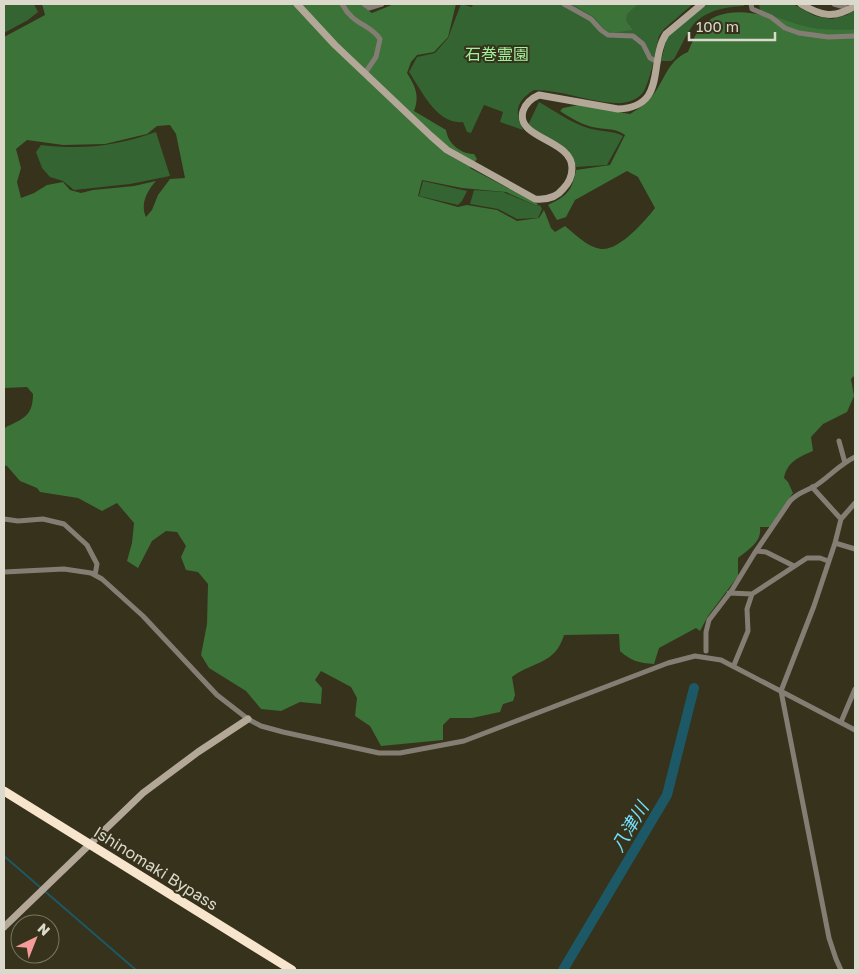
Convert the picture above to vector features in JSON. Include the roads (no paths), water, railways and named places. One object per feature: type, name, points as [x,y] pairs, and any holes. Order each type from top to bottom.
[{"type":"highway","name":"Ishinomaki Bypass","points":[[4,791],[292,970]]},
{"type":"street","points":[[297,4],[329,39],[409,117],[448,150],[535,199],[542,200],[556,195],[563,189],[570,179],[571,163],[567,153],[562,148],[533,132],[527,126],[523,118],[523,111],[527,104],[532,98],[546,96],[618,109],[629,108],[643,101],[650,93],[654,84],[662,40],[665,35],[702,4]]},
{"type":"street","points":[[342,4],[351,18],[380,39],[376,57],[365,74]]},
{"type":"street","points":[[364,4],[369,8],[382,4]]},
{"type":"street","points":[[564,4],[591,18],[608,35],[633,36],[643,44],[650,58],[658,62]]},
{"type":"street","points":[[751,4],[752,9],[770,17],[790,31],[828,37],[855,36]]},
{"type":"street","points":[[801,4],[813,11],[834,15],[853,8]]},
{"type":"street","points":[[834,4],[853,8]]},
{"type":"street","points":[[840,441],[846,463]]},
{"type":"street","points":[[706,651],[706,632],[709,620],[730,593],[756,551],[794,497],[812,488],[855,457]]},
{"type":"street","points":[[812,488],[841,519]]},
{"type":"street","points":[[841,970],[829,938],[781,691],[814,606],[841,519],[855,504]]},
{"type":"street","points":[[4,519],[18,521],[43,519],[64,524],[87,545],[97,564],[95,575]]},
{"type":"street","points":[[835,543],[855,549]]},
{"type":"street","points":[[756,551],[766,552],[794,566]]},
{"type":"street","points":[[730,593],[752,594],[807,558],[820,558],[828,561]]},
{"type":"street","points":[[4,572],[64,569],[78,570],[95,575],[114,587],[217,694],[248,719],[261,726],[291,734],[389,754],[464,741],[551,707],[695,656],[710,657],[734,665],[855,730]]},
{"type":"street","points":[[734,665],[748,631],[747,609],[752,594]]},
{"type":"street","points":[[841,722],[855,689]]},
{"type":"street","points":[[4,927],[143,793],[163,777],[248,719]]},
{"type":"waterway","name":"八津川","points":[[563,970],[667,795],[694,688]]},
{"type":"waterway","points":[[4,856],[136,970]]},
{"type":"park label","name":"石巻霊園","points":[[497,54]]}]
